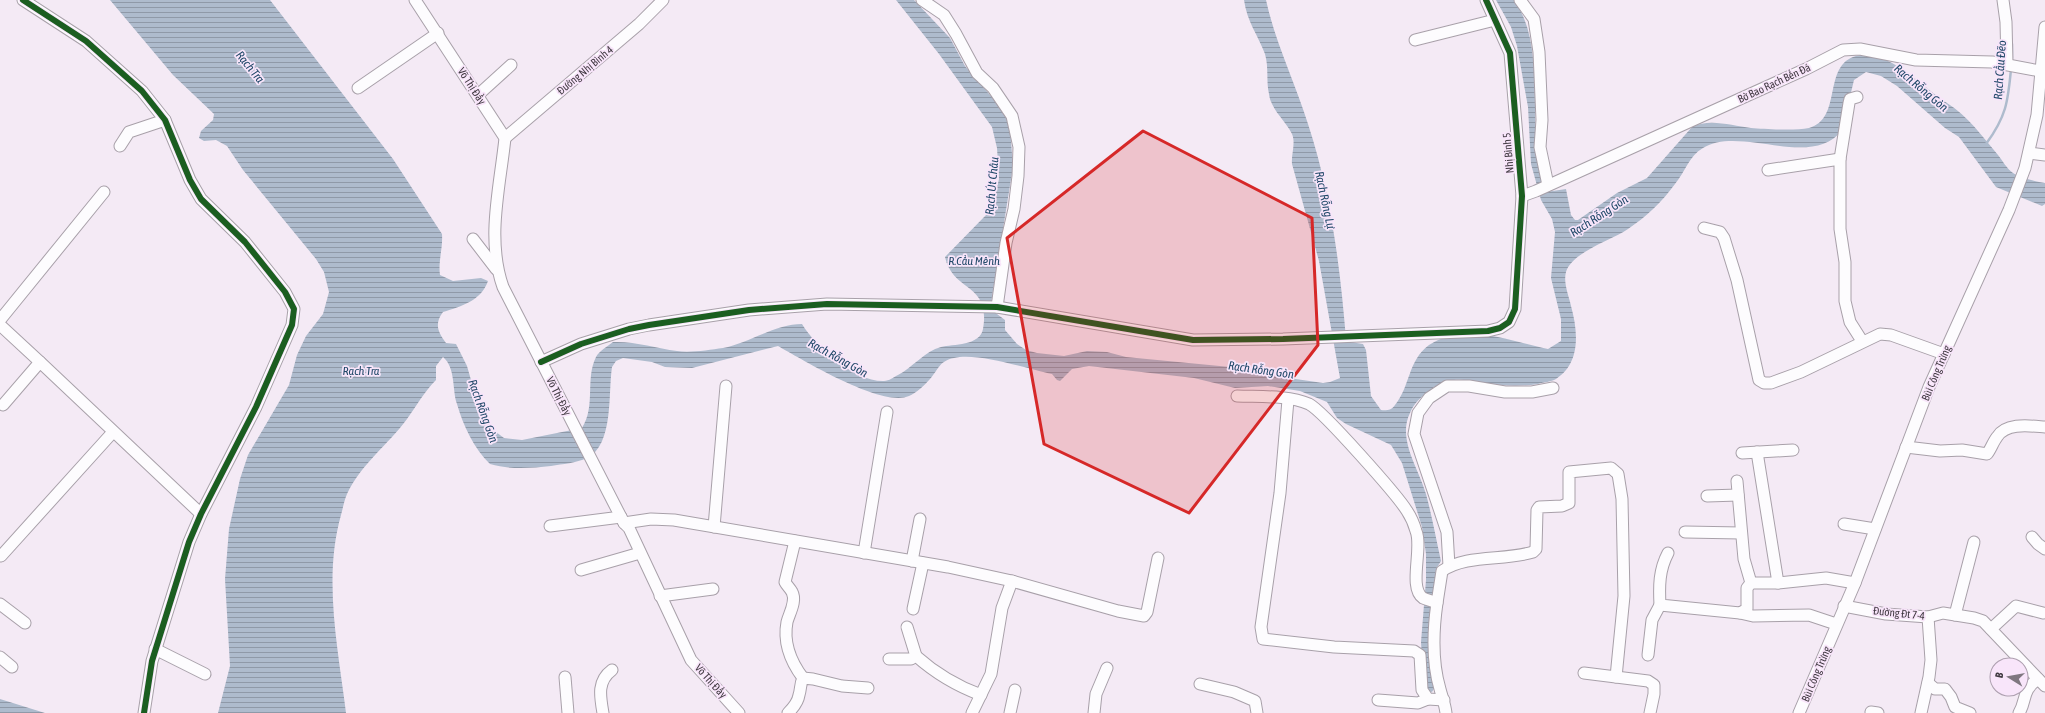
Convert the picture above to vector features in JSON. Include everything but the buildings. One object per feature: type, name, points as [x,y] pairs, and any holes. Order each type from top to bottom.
[{"type":"street","points":[[23,0],[86,41],[135,84],[165,120],[182,162],[197,192],[207,205],[232,228],[249,248],[285,292],[294,309],[292,325],[256,407],[201,514],[184,555],[155,649],[144,713]]},
{"type":"street","name":"Võ Thị Đầy","points":[[415,0],[505,138],[494,229],[496,269],[503,287],[623,520],[629,528],[660,596],[692,660],[739,713]]},
{"type":"street","name":"Đường Nhị Bình 4","points":[[505,138],[638,24],[663,0]]},
{"type":"street","points":[[541,362],[581,344],[629,329],[749,310],[827,304],[995,307],[1006,243],[1014,209],[1018,176],[1019,147],[1012,116],[993,88],[977,72],[944,15],[922,0]]},
{"type":"street","name":"Nhị Bình 5","points":[[995,307],[1193,340],[1331,337],[1488,331],[1500,328],[1509,322],[1515,309],[1522,196],[1510,53],[1486,0]]},
{"type":"street","points":[[1520,0],[1534,19],[1539,52],[1542,120],[1540,147],[1543,188]]},
{"type":"street","points":[[2002,0],[2006,22],[2009,64]]},
{"type":"street","points":[[1415,40],[1495,20]]},
{"type":"street","name":"Bùi Công Trừng","points":[[1800,713],[1836,624],[1855,583],[1906,447],[1944,354],[2009,210],[2025,168],[2037,115],[2045,27]]},
{"type":"street","points":[[358,88],[438,34]]},
{"type":"street","name":"Bờ Bao Rạch Bến Đá","points":[[1522,196],[1723,107],[1843,50],[1860,49],[1916,60],[1939,62],[1959,60],[2009,64],[2040,71]]},
{"type":"street","points":[[478,95],[511,65]]},
{"type":"street","points":[[1857,97],[1850,99],[1840,159],[1840,230],[1845,262],[1845,301],[1850,322],[1862,342]]},
{"type":"street","points":[[120,146],[129,132],[165,120]]},
{"type":"street","points":[[2029,153],[2045,155]]},
{"type":"street","points":[[1768,170],[1840,159]]},
{"type":"street","points":[[0,320],[104,192]]},
{"type":"street","points":[[1704,228],[1720,232],[1724,238],[1736,280],[1759,380],[1764,383],[1771,383],[1801,372],[1880,334],[1891,335],[1944,354]]},
{"type":"street","points":[[473,239],[496,269]]},
{"type":"street","points":[[0,325],[201,514]]},
{"type":"street","points":[[3,405],[40,362]]},
{"type":"street","points":[[714,527],[726,386]]},
{"type":"street","points":[[1449,566],[1447,532],[1414,434],[1418,413],[1429,398],[1447,386],[1469,386],[1505,392],[1532,392],[1553,388]]},
{"type":"street","points":[[1237,396],[1288,400],[1304,403],[1314,408],[1347,441],[1407,511],[1417,532],[1419,540],[1417,593],[1431,601]]},
{"type":"street","points":[[1288,400],[1280,493],[1261,627],[1263,639],[1334,647],[1414,651],[1420,655],[1422,690],[1428,698]]},
{"type":"street","points":[[864,554],[887,412]]},
{"type":"street","points":[[1906,447],[1940,451],[1962,450],[1987,454],[1997,436],[2003,430],[2021,426],[2045,427]]},
{"type":"street","points":[[1,556],[113,432]]},
{"type":"street","points":[[1742,454],[1793,450]]},
{"type":"street","points":[[1757,452],[1778,583]]},
{"type":"street","points":[[1446,713],[1439,683],[1434,645],[1434,625],[1431,601],[1442,571],[1449,566],[1476,559],[1505,558],[1533,552],[1536,549],[1537,510],[1539,507],[1562,506],[1569,503],[1569,472],[1611,468],[1618,474],[1622,499],[1624,596],[1616,677]]},
{"type":"street","points":[[1737,482],[1744,559],[1751,583]]},
{"type":"street","points":[[1707,496],[1738,495]]},
{"type":"street","points":[[913,609],[918,562],[920,519]]},
{"type":"street","points":[[550,526],[623,520],[674,520],[864,554],[918,562],[1012,581],[1118,611],[1144,616],[1147,612],[1158,558]]},
{"type":"street","points":[[1844,524],[1875,529]]},
{"type":"street","points":[[1685,532],[1741,533]]},
{"type":"street","points":[[2032,537],[2045,549]]},
{"type":"street","points":[[788,713],[794,707],[800,695],[800,683],[802,678],[789,654],[786,637],[787,623],[792,608],[793,593],[785,582],[795,541]]},
{"type":"street","points":[[1955,615],[1974,542]]},
{"type":"street","points":[[582,570],[640,553]]},
{"type":"street","points":[[1648,655],[1652,620],[1660,605],[1659,587],[1662,565],[1668,553]]},
{"type":"street","points":[[1751,583],[1778,583],[1826,578],[1855,583]]},
{"type":"street","points":[[972,713],[991,674],[1002,608],[1012,581]]},
{"type":"street","points":[[1740,613],[1747,609],[1747,588],[1751,583]]},
{"type":"street","points":[[660,596],[713,589]]},
{"type":"street","points":[[0,604],[25,623]]},
{"type":"street","points":[[1660,605],[1740,613],[1752,616],[1809,615],[1836,624]]},
{"type":"street","name":"Đường Đt 7-4","points":[[1844,606],[1886,614],[1928,617],[1943,613],[1983,621],[2041,682]]},
{"type":"street","points":[[1991,629],[2016,606],[2043,613]]},
{"type":"street","points":[[1921,713],[1928,683],[1931,660],[1928,617]]},
{"type":"street","points":[[907,627],[916,656],[930,668],[961,687],[981,695]]},
{"type":"street","points":[[155,649],[205,674]]},
{"type":"street","points":[[889,659],[911,659],[916,656]]},
{"type":"street","points":[[0,657],[12,667]]},
{"type":"street","points":[[1094,713],[1096,694],[1107,668]]},
{"type":"street","points":[[603,713],[599,693],[606,674],[612,670]]},
{"type":"street","points":[[1584,673],[1648,681],[1654,685],[1654,694],[1650,713]]},
{"type":"street","points":[[565,677],[568,713]]},
{"type":"street","points":[[802,678],[842,686],[868,688]]},
{"type":"street","points":[[2018,713],[2030,684],[2041,682]]},
{"type":"street","points":[[1928,683],[1935,689],[1945,689],[1952,697],[1955,707],[1970,713]]},
{"type":"street","points":[[1200,684],[1234,692],[1256,701],[1257,713]]},
{"type":"street","points":[[1010,713],[1015,690]]},
{"type":"street","points":[[1378,700],[1418,703],[1428,698],[1444,700]]},
{"type":"highlighted area","points":[[1143,131],[1312,218],[1318,345],[1189,513],[1044,444],[1007,238]]},
{"type":"water","points":[[110,0],[270,0],[393,159],[442,234],[440,275],[453,281],[481,278],[488,281],[485,288],[476,298],[464,305],[443,312],[440,316],[438,328],[446,343],[456,344],[467,366],[481,415],[496,432],[504,438],[522,440],[582,428],[589,411],[591,374],[593,365],[597,355],[613,342],[637,344],[677,351],[700,351],[733,346],[772,330],[802,324],[817,343],[837,362],[861,376],[873,380],[884,381],[890,380],[903,372],[935,349],[972,341],[981,335],[984,314],[982,303],[977,295],[955,277],[949,269],[945,257],[987,214],[995,196],[999,179],[997,148],[992,127],[939,54],[896,0],[914,0],[950,38],[965,66],[1006,116],[1010,128],[1013,167],[991,303],[993,311],[1005,320],[1005,330],[1017,344],[1026,350],[1037,353],[1064,356],[1087,351],[1107,352],[1126,357],[1230,367],[1254,373],[1323,383],[1340,378],[1319,261],[1292,164],[1292,134],[1275,110],[1270,100],[1265,54],[1250,22],[1244,0],[1266,0],[1280,47],[1303,108],[1316,150],[1329,204],[1341,284],[1346,339],[1350,342],[1363,344],[1366,350],[1371,396],[1381,410],[1389,410],[1394,407],[1404,390],[1417,358],[1429,345],[1443,338],[1472,334],[1488,335],[1548,349],[1561,341],[1561,319],[1551,278],[1555,232],[1552,219],[1541,200],[1531,164],[1528,107],[1517,46],[1511,27],[1496,0],[1514,0],[1525,20],[1531,43],[1534,68],[1536,145],[1539,169],[1546,192],[1566,189],[1571,215],[1575,220],[1578,220],[1617,193],[1647,178],[1692,127],[1699,124],[1721,123],[1751,128],[1780,130],[1809,128],[1819,123],[1826,114],[1830,104],[1835,80],[1839,70],[1846,61],[1856,56],[1868,55],[1880,57],[1904,70],[1955,108],[1974,127],[2013,173],[2029,180],[2045,183],[2045,204],[2042,206],[1996,187],[1959,137],[1945,128],[1897,86],[1881,76],[1866,72],[1854,80],[1842,130],[1829,141],[1813,146],[1795,147],[1736,141],[1718,142],[1698,151],[1670,191],[1647,214],[1628,229],[1593,247],[1576,258],[1570,265],[1566,272],[1565,281],[1575,326],[1576,346],[1570,364],[1564,372],[1552,381],[1528,385],[1500,385],[1464,380],[1448,381],[1430,390],[1418,400],[1410,413],[1406,433],[1410,454],[1426,494],[1441,561],[1436,569],[1429,628],[1435,687],[1432,692],[1427,691],[1423,676],[1421,642],[1426,580],[1426,554],[1422,527],[1402,463],[1391,445],[1346,424],[1337,418],[1327,402],[1300,391],[1268,386],[1235,388],[1194,378],[1089,366],[1072,369],[1060,381],[1057,380],[1052,374],[976,357],[954,358],[945,361],[928,381],[917,391],[909,396],[897,398],[881,395],[843,381],[778,346],[692,368],[665,367],[652,362],[623,358],[616,361],[612,367],[606,430],[602,442],[596,451],[583,460],[551,466],[528,468],[498,466],[490,464],[484,458],[474,444],[462,420],[455,398],[452,373],[443,357],[436,366],[436,380],[400,428],[360,473],[353,483],[344,502],[336,539],[333,564],[333,589],[336,639],[346,713],[218,713],[230,666],[225,579],[229,529],[240,479],[248,455],[289,385],[297,355],[306,336],[323,314],[329,292],[324,272],[316,259],[243,170],[227,146],[216,140],[204,141],[199,138],[201,131],[213,120],[214,114],[173,75]]},
{"type":"water","points":[[0,699],[45,713],[0,713]]},
{"type":"waterway","name":"Rạch Cầu Đẽo","points":[[2012,44],[2012,58]]},
{"type":"waterway","name":"Rạch Cầu Đẽo","points":[[1986,144],[1998,126],[2005,109],[2009,91],[2011,69]]},
{"type":"cycle path","points":[[23,0],[86,41],[142,91],[165,120],[190,180],[201,199],[245,242],[285,292],[294,309],[292,325],[256,407],[201,514],[189,542],[152,661],[144,713]]},
{"type":"cycle path","points":[[541,362],[581,344],[629,329],[749,310],[827,304],[997,307],[1193,340],[1283,339],[1488,331],[1500,328],[1509,322],[1515,309],[1522,196],[1510,53],[1486,0]]},
{"type":"water label","name":"Rạch Tra","points":[[250,67]]},
{"type":"water label","name":"Rạch Rỗng Gòn","points":[[1921,88]]},
{"type":"water label","name":"Rạch Út Châu","points":[[992,186]]},
{"type":"water label","name":"Rạch Rỗng Lự","points":[[1325,200]]},
{"type":"water label","name":"Rạch Rỗng Gòn","points":[[1599,216]]},
{"type":"water label","name":"R.Cầu Mênh","points":[[974,261]]},
{"type":"water label","name":"Rạch Rỗng Gòn","points":[[838,358]]},
{"type":"water label","name":"Rạch Rỗng Gòn","points":[[1261,370]]},
{"type":"water label","name":"Rạch Tra","points":[[361,371]]},
{"type":"water label","name":"Rạch Rỗng Gòn","points":[[483,411]]}]
